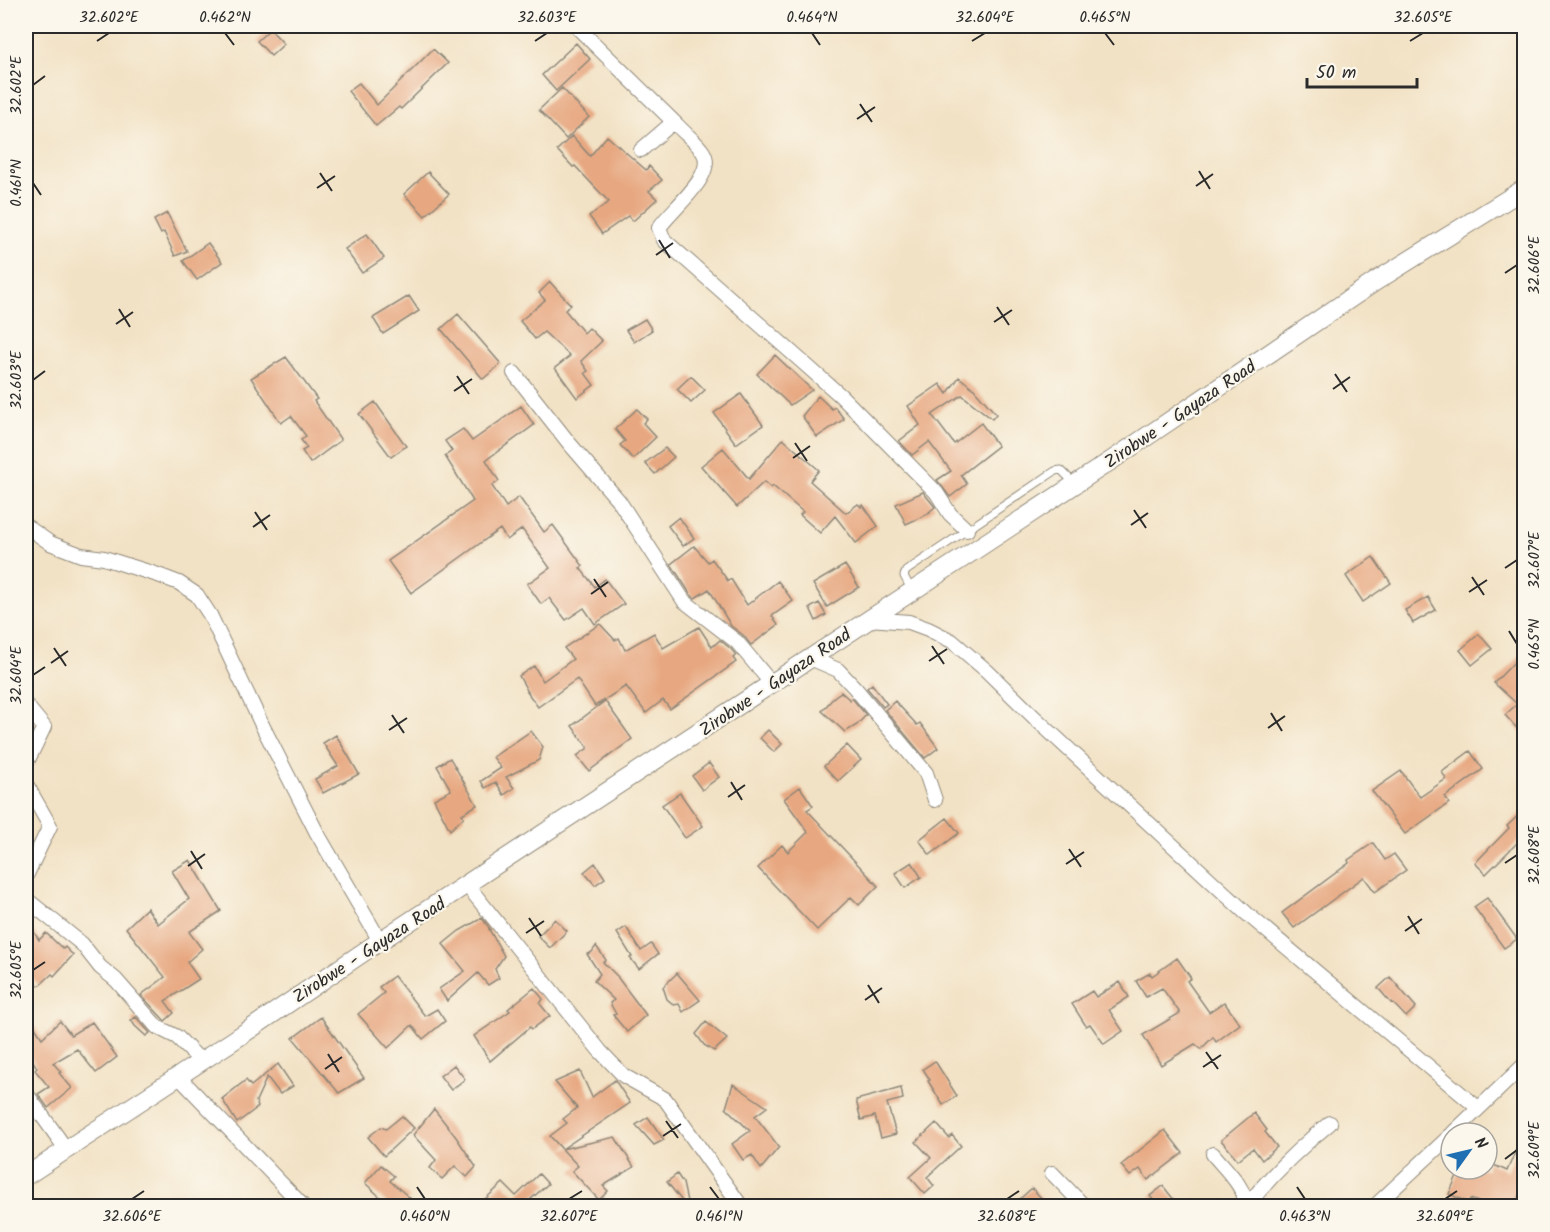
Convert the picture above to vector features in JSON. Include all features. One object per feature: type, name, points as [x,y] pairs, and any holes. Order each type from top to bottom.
[{"type":"street","points":[[576,26],[702,150],[706,158],[705,171],[684,201],[665,218],[659,228],[664,240],[840,396],[936,492],[950,514],[967,530]]},
{"type":"street","points":[[641,150],[670,125],[677,126]]},
{"type":"street","name":"Zirobwe - Gayaza Road","points":[[26,1176],[1075,484],[1376,281],[1524,189]]},
{"type":"street","points":[[514,373],[569,443],[619,501],[684,601],[737,642],[772,684]]},
{"type":"street","points":[[26,526],[50,543],[81,555],[104,558],[158,575],[179,583],[197,595],[210,615],[317,833],[380,941]]},
{"type":"street","points":[[869,619],[909,622],[928,628],[952,641],[1246,913],[1478,1108]]},
{"type":"street","points":[[810,658],[838,670],[855,688],[926,773],[935,801]]},
{"type":"street","points":[[26,705],[44,727],[26,764]]},
{"type":"street","points":[[26,784],[50,826],[26,876]]},
{"type":"street","points":[[466,885],[600,1051],[624,1076],[665,1099],[741,1206]]},
{"type":"street","points":[[26,898],[82,944],[100,967],[116,980],[158,1027],[177,1037],[201,1061]]},
{"type":"street","points":[[1465,1121],[1524,1065]]},
{"type":"street","points":[[178,1076],[303,1206]]},
{"type":"street","points":[[26,1093],[66,1149]]},
{"type":"street","points":[[1246,1206],[1302,1145],[1330,1123]]},
{"type":"street","points":[[1375,1206],[1439,1146]]},
{"type":"street","points":[[1213,1154],[1241,1188],[1246,1199],[1246,1206]]},
{"type":"street","points":[[1052,1173],[1084,1206]]},
{"type":"lane","points":[[912,591],[904,576],[906,571],[1055,471],[1061,470],[1075,484]]},
{"type":"building","points":[[270,29],[284,44],[271,56],[257,41]]},
{"type":"building","points":[[576,43],[590,59],[556,91],[542,75]]},
{"type":"building","points":[[433,49],[448,63],[401,109],[399,107],[376,126],[348,91],[359,83],[377,105]]},
{"type":"building","points":[[562,88],[589,117],[566,139],[539,110]]},
{"type":"building","points":[[572,136],[590,156],[607,136],[646,170],[649,166],[662,180],[649,191],[657,199],[633,221],[628,216],[602,234],[589,216],[609,202],[557,150]]},
{"type":"building","points":[[428,172],[449,194],[425,216],[404,194]]},
{"type":"building","points":[[167,213],[187,251],[175,256],[164,232],[161,234],[154,220]]},
{"type":"building","points":[[367,234],[384,258],[362,273],[345,249]]},
{"type":"building","points":[[208,243],[222,262],[197,280],[183,261]]},
{"type":"building","points":[[550,282],[571,305],[565,310],[584,333],[589,328],[602,341],[581,361],[588,371],[585,373],[594,385],[577,398],[555,368],[570,356],[544,332],[535,339],[520,321],[545,300],[539,293]]},
{"type":"building","points":[[409,296],[419,311],[383,334],[373,318]]},
{"type":"building","points":[[458,314],[501,364],[483,379],[441,329]]},
{"type":"building","points":[[645,319],[652,330],[634,342],[626,330]]},
{"type":"building","points":[[775,355],[812,390],[790,405],[757,374]]},
{"type":"building","points":[[286,357],[317,399],[314,401],[341,440],[310,463],[302,451],[307,448],[301,440],[306,436],[291,416],[281,423],[251,378]]},
{"type":"building","points":[[691,376],[705,390],[691,403],[677,389]]},
{"type":"building","points":[[959,377],[973,388],[996,414],[992,419],[962,395],[932,415],[954,444],[981,423],[998,446],[961,475],[967,484],[950,497],[937,480],[951,471],[929,442],[912,455],[899,441],[920,425],[908,406],[940,384],[947,394]]},
{"type":"building","points":[[741,394],[763,425],[736,444],[714,413]]},
{"type":"building","points":[[818,396],[832,409],[835,407],[844,419],[817,437],[802,416]]},
{"type":"building","points":[[375,402],[406,446],[391,457],[359,414]]},
{"type":"building","points":[[521,406],[534,425],[486,460],[499,481],[492,486],[506,507],[519,497],[544,532],[553,525],[583,566],[580,568],[595,587],[605,579],[624,604],[595,624],[584,608],[566,620],[549,598],[541,604],[527,584],[550,568],[522,529],[507,540],[500,529],[411,593],[388,561],[473,501],[445,456],[452,451],[445,441],[463,429],[472,441]]},
{"type":"building","points":[[637,409],[647,419],[643,423],[656,437],[633,459],[620,445],[625,441],[615,429]]},
{"type":"building","points":[[783,439],[819,470],[810,481],[846,513],[858,504],[861,507],[863,505],[878,526],[856,543],[835,516],[820,533],[800,515],[803,512],[773,486],[771,488],[764,482],[737,507],[701,466],[723,448],[749,479]]},
{"type":"building","points":[[665,448],[674,457],[655,474],[645,463]]},
{"type":"building","points":[[923,492],[935,507],[930,513],[906,524],[896,504]]},
{"type":"building","points":[[679,517],[694,538],[683,546],[668,526]]},
{"type":"building","points":[[694,546],[708,562],[712,559],[728,581],[731,579],[747,605],[778,581],[793,601],[772,616],[778,625],[751,645],[731,626],[709,589],[695,598],[691,595],[671,564]]},
{"type":"building","points":[[1373,557],[1391,583],[1363,602],[1346,576]]},
{"type":"building","points":[[845,565],[859,587],[827,607],[813,584]]},
{"type":"building","points":[[1428,597],[1436,610],[1413,623],[1405,610]]},
{"type":"building","points":[[819,603],[826,615],[816,621],[810,608]]},
{"type":"building","points":[[600,624],[615,640],[619,638],[625,650],[654,633],[663,648],[699,627],[712,647],[720,640],[731,649],[736,655],[733,658],[736,662],[670,709],[663,700],[646,713],[626,686],[595,706],[577,679],[538,707],[519,676],[534,666],[543,681],[573,659],[564,648]]},
{"type":"building","points":[[1479,634],[1492,649],[1472,665],[1460,650]]},
{"type":"building","points":[[1524,652],[1524,736],[1505,715],[1517,704],[1494,683]]},
{"type":"building","points":[[872,684],[887,704],[883,707],[867,688]]},
{"type":"building","points":[[841,692],[850,700],[852,698],[866,715],[857,725],[845,732],[822,711]]},
{"type":"building","points":[[605,701],[632,739],[589,771],[577,756],[588,748],[572,726]]},
{"type":"building","points":[[895,701],[917,725],[920,723],[938,748],[925,758],[885,710]]},
{"type":"building","points":[[768,730],[782,744],[774,752],[760,738]]},
{"type":"building","points":[[531,731],[543,747],[539,760],[506,777],[514,788],[504,795],[496,782],[485,788],[481,781],[501,768],[493,757]]},
{"type":"building","points":[[336,735],[359,774],[323,793],[315,779],[338,766],[323,743]]},
{"type":"building","points":[[847,745],[861,760],[838,781],[824,766]]},
{"type":"building","points":[[1470,751],[1483,769],[1445,797],[1449,803],[1405,834],[1372,791],[1401,771],[1420,797],[1446,779],[1442,772]]},
{"type":"building","points":[[450,758],[477,805],[462,814],[464,817],[450,830],[434,799],[451,790],[437,766]]},
{"type":"building","points":[[709,763],[719,777],[702,790],[692,776]]},
{"type":"building","points":[[800,787],[813,806],[807,810],[878,886],[859,905],[851,897],[817,930],[758,868],[782,845],[788,852],[808,832],[784,799]]},
{"type":"building","points":[[680,793],[703,826],[685,838],[662,805]]},
{"type":"building","points":[[1524,810],[1524,836],[1486,874],[1475,863]]},
{"type":"building","points":[[947,818],[959,833],[930,855],[919,840]]},
{"type":"building","points":[[1373,843],[1385,860],[1394,854],[1406,870],[1375,892],[1364,877],[1294,928],[1282,913]]},
{"type":"building","points":[[190,860],[221,911],[189,932],[202,949],[187,962],[199,979],[165,1001],[174,1013],[165,1021],[141,995],[165,977],[126,928],[147,908],[158,924],[189,899],[172,871]]},
{"type":"building","points":[[912,862],[921,877],[905,888],[895,873]]},
{"type":"building","points":[[595,863],[605,878],[595,885],[584,872]]},
{"type":"building","points":[[1487,898],[1517,939],[1504,948],[1474,907]]},
{"type":"building","points":[[482,918],[504,956],[495,969],[499,978],[488,985],[478,973],[447,1001],[439,989],[465,971],[443,944],[459,931]]},
{"type":"building","points":[[555,919],[567,931],[550,948],[538,936]]},
{"type":"building","points":[[26,924],[39,940],[46,933],[73,955],[54,976],[52,974],[39,986],[26,971]]},
{"type":"building","points":[[626,927],[641,951],[651,944],[658,954],[639,969],[630,958],[632,957],[617,933]]},
{"type":"building","points":[[596,946],[606,960],[603,962],[618,977],[646,1015],[627,1032],[613,1015],[616,1014],[610,1003],[614,1000],[594,981],[600,974],[587,954],[592,952]]},
{"type":"building","points":[[1177,958],[1191,978],[1187,981],[1209,1012],[1224,1002],[1240,1024],[1216,1042],[1213,1037],[1201,1049],[1195,1044],[1161,1065],[1143,1035],[1180,1013],[1162,988],[1146,997],[1136,981],[1150,973],[1152,976]]},
{"type":"building","points":[[677,973],[700,1000],[683,1012],[679,1004],[674,1005],[667,999],[663,987]]},
{"type":"building","points":[[394,976],[425,1016],[437,1009],[445,1021],[423,1039],[412,1025],[388,1048],[358,1014],[384,993],[379,987]]},
{"type":"building","points":[[1390,977],[1416,1007],[1406,1017],[1378,988]]},
{"type":"building","points":[[1120,982],[1129,997],[1109,1010],[1123,1031],[1104,1044],[1090,1024],[1086,1026],[1072,1004],[1092,991],[1096,997]]},
{"type":"building","points":[[534,988],[543,999],[540,1004],[550,1016],[532,1029],[530,1027],[490,1061],[474,1036],[510,1011],[508,1009]]},
{"type":"building","points":[[26,1014],[42,1038],[60,1021],[71,1035],[92,1022],[117,1057],[96,1073],[77,1049],[53,1063],[72,1088],[48,1108],[38,1094],[49,1087],[35,1070],[37,1068],[26,1049]]},
{"type":"building","points":[[136,1017],[150,1033],[146,1036],[131,1020]]},
{"type":"building","points":[[321,1017],[364,1078],[339,1093],[293,1038]]},
{"type":"building","points":[[706,1022],[727,1039],[714,1051],[704,1045],[696,1034]]},
{"type":"building","points":[[935,1061],[957,1096],[943,1105],[923,1069]]},
{"type":"building","points":[[278,1064],[293,1086],[280,1094],[267,1077],[256,1101],[258,1107],[237,1123],[222,1099],[246,1080],[251,1086]]},
{"type":"building","points":[[454,1065],[465,1079],[451,1090],[440,1076]]},
{"type":"building","points":[[580,1071],[592,1097],[615,1080],[630,1103],[562,1149],[550,1136],[567,1123],[563,1119],[577,1108],[555,1082]]},
{"type":"building","points":[[733,1084],[767,1107],[755,1116],[779,1147],[761,1169],[752,1155],[743,1160],[732,1144],[750,1131],[726,1108]]},
{"type":"building","points":[[901,1088],[903,1099],[887,1103],[896,1134],[881,1138],[875,1116],[861,1120],[856,1100]]},
{"type":"building","points":[[434,1109],[476,1167],[467,1177],[455,1166],[442,1179],[430,1168],[436,1160],[413,1135]]},
{"type":"building","points":[[1254,1113],[1277,1147],[1262,1160],[1253,1148],[1238,1160],[1221,1140]]},
{"type":"building","points":[[402,1116],[414,1128],[384,1156],[368,1137],[381,1127],[386,1129]]},
{"type":"building","points":[[648,1117],[664,1140],[654,1145],[636,1125]]},
{"type":"building","points":[[936,1123],[949,1138],[952,1135],[961,1146],[927,1177],[934,1186],[925,1194],[910,1177],[931,1158],[916,1142]]},
{"type":"building","points":[[1165,1130],[1183,1153],[1148,1180],[1140,1169],[1130,1176],[1121,1165]]},
{"type":"building","points":[[615,1137],[634,1167],[603,1186],[608,1191],[599,1200],[572,1171],[578,1166],[562,1149]]},
{"type":"building","points":[[1516,1150],[1524,1154],[1524,1186],[1515,1206],[1490,1206],[1470,1199],[1469,1203],[1449,1194],[1455,1181],[1499,1181],[1499,1167],[1507,1171]]},
{"type":"building","points":[[381,1165],[394,1176],[390,1181],[410,1198],[406,1201],[410,1206],[390,1206],[365,1183]]},
{"type":"building","points":[[539,1174],[548,1184],[531,1199],[541,1206],[491,1206],[484,1200],[503,1183],[516,1196]]},
{"type":"building","points":[[677,1174],[683,1183],[688,1206],[667,1182]]},
{"type":"building","points":[[1163,1186],[1179,1206],[1158,1206],[1150,1196]]},
{"type":"building","points":[[1032,1188],[1043,1200],[1036,1206],[1012,1206]]}]
